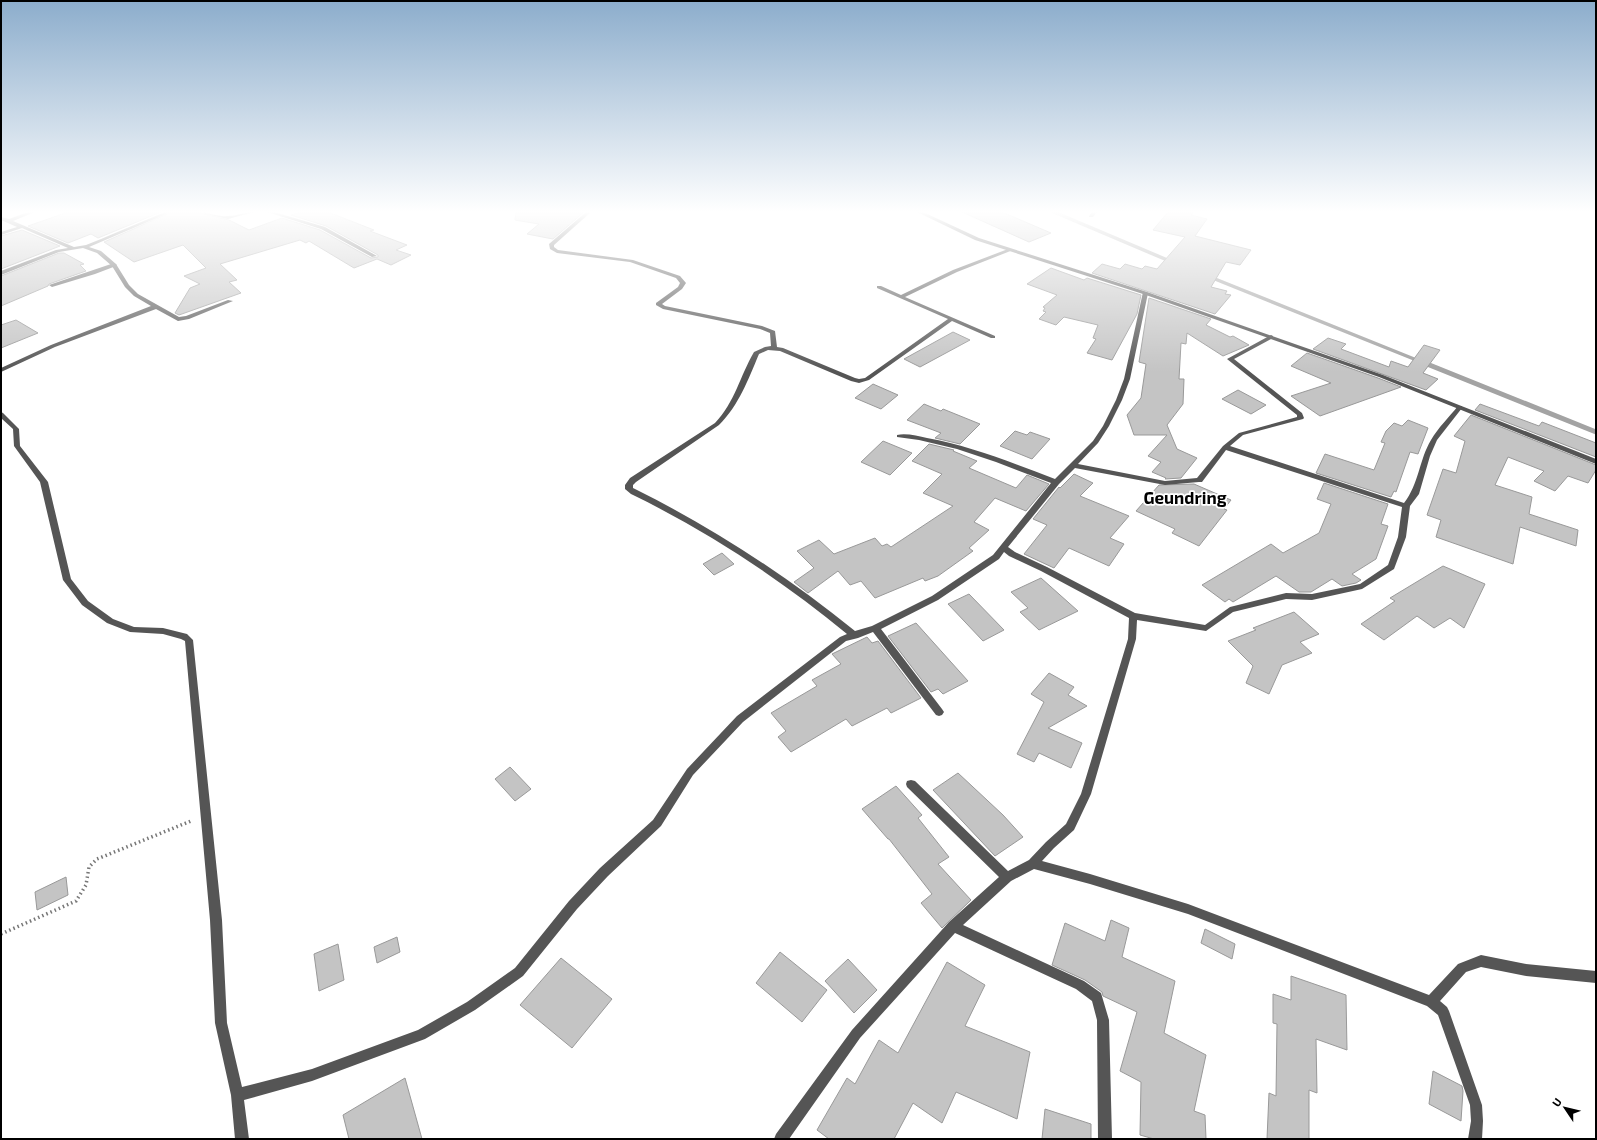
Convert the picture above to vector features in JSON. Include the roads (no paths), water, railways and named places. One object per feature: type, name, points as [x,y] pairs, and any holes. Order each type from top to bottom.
[{"type":"street","points":[[1,273],[21,265]]},
{"type":"street","points":[[52,285],[113,265]]},
{"type":"street","points":[[114,265],[127,286],[136,295],[178,319],[182,319],[230,301]]},
{"type":"street","points":[[643,265],[678,277],[683,283],[680,288],[658,304],[663,307],[762,328],[773,332],[774,348]]},
{"type":"street","points":[[900,297],[970,265]]},
{"type":"street","points":[[1058,265],[1145,293],[1381,376],[1596,462]]},
{"type":"street","points":[[879,287],[993,337]]},
{"type":"street","points":[[237,1095],[312,1075],[421,1035],[472,1006],[519,972],[573,905],[604,872],[657,823],[690,772],[740,719],[843,639],[875,628],[936,598],[996,557],[1005,548],[1056,482],[1096,442],[1119,400],[1126,379],[1145,293]]},
{"type":"street","points":[[1,370],[53,346],[157,306]]},
{"type":"street","points":[[855,636],[814,601],[727,542],[679,514],[629,489],[629,485],[633,480],[721,421],[731,409],[756,353],[761,350],[774,348],[797,355],[853,380],[859,381],[867,379],[952,319]]},
{"type":"street","points":[[1073,465],[1165,483],[1199,480],[1225,447],[1241,434],[1301,418],[1300,414],[1230,359],[1271,337]]},
{"type":"street","points":[[1005,548],[1012,554],[1044,569],[1133,616],[1206,628],[1230,610],[1286,596],[1312,597],[1362,586],[1391,568],[1402,537],[1406,506],[1415,494],[1427,456],[1434,440],[1460,407]]},
{"type":"street","points":[[1,414],[16,429],[17,446],[44,482],[67,580],[84,603],[110,621],[132,630],[163,631],[184,636],[189,640],[216,920],[221,1023],[237,1095],[242,1139]]},
{"type":"street","points":[[899,436],[926,438],[945,443],[1056,482]]},
{"type":"street","points":[[1225,447],[1406,506]]},
{"type":"street","points":[[781,1139],[856,1034],[953,926],[1008,876],[1033,864],[1050,845],[1070,827],[1086,794],[1132,639],[1133,616]]},
{"type":"street","points":[[875,628],[939,712]]},
{"type":"street","points":[[911,784],[1008,876]]},
{"type":"street","points":[[1033,864],[1090,879],[1188,909],[1431,1002],[1443,1011],[1476,1105],[1477,1121],[1475,1139]]},
{"type":"street","points":[[953,926],[1080,985],[1097,997],[1103,1020],[1105,1139]]},
{"type":"street","points":[[1431,1002],[1462,968],[1480,961],[1526,970],[1596,977]]},
{"type":"waterway","points":[[1210,277],[1429,365]]},
{"type":"waterway","points":[[1427,364],[1596,432]]},
{"type":"district","name":"Geundring","points":[[1185,497]]}]
